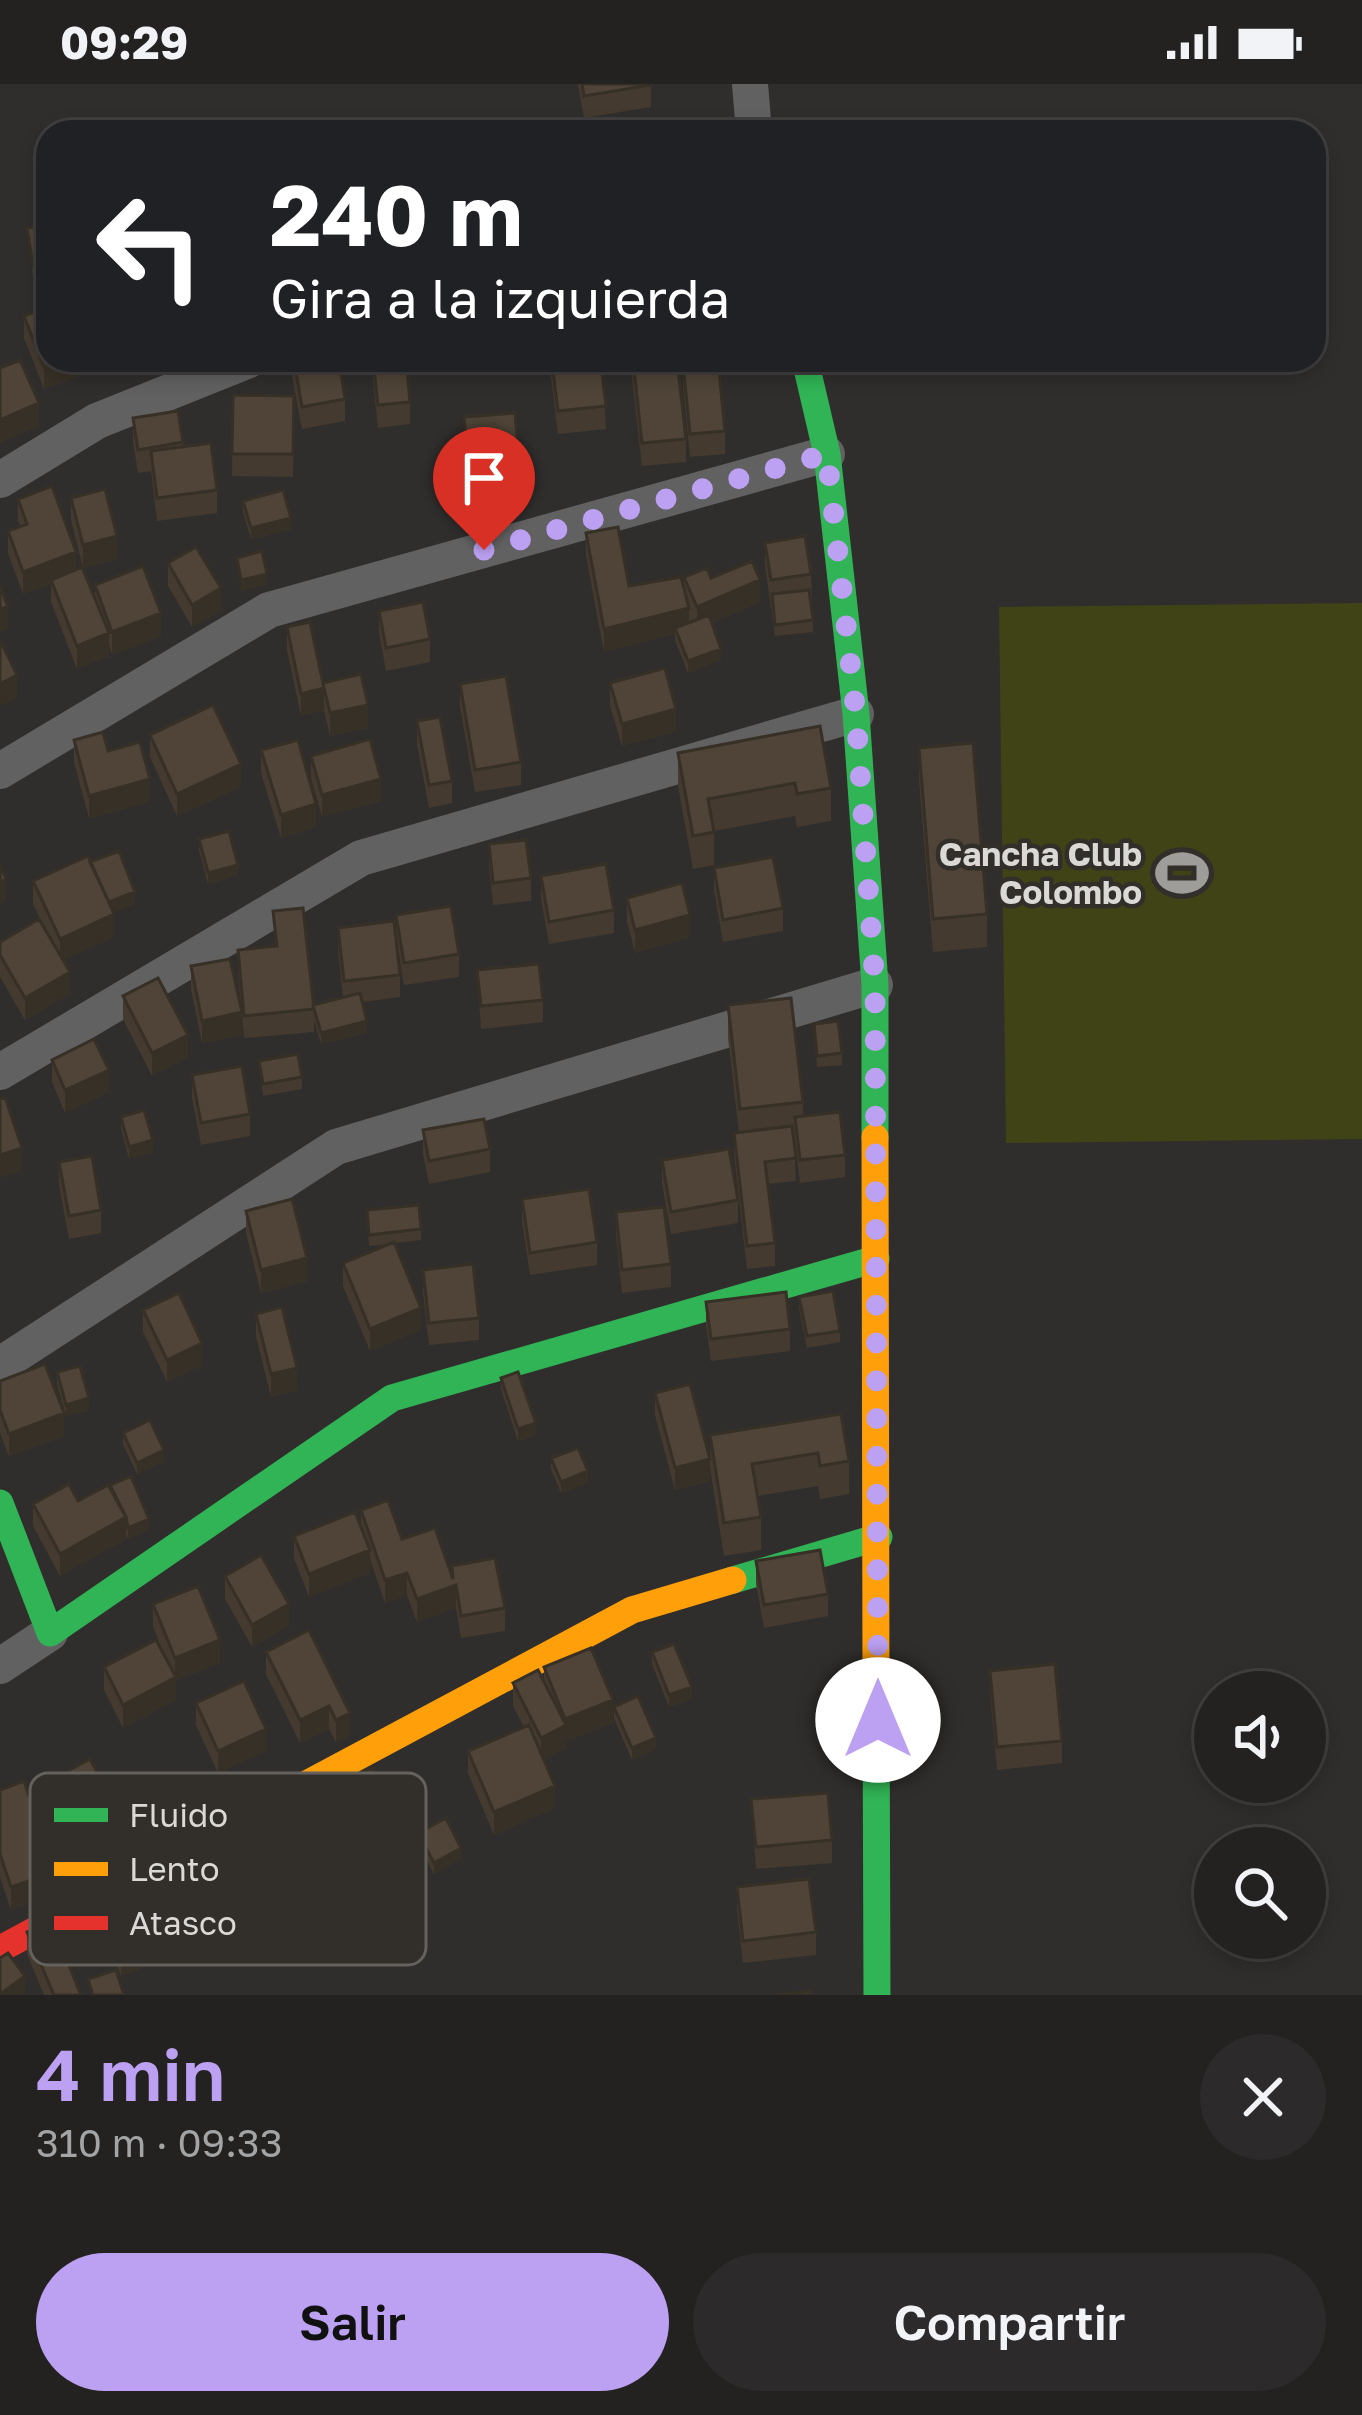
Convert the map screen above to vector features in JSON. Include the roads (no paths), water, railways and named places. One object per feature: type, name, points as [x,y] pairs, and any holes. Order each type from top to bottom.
[{"type":"street","points":[[750,84],[753,120]]},
{"type":"street","points":[[0,480],[97,421],[219,372]]},
{"type":"street","points":[[808,372],[827,454],[856,714],[875,985],[877,1995]]},
{"type":"street","points":[[0,771],[269,610],[827,454]]},
{"type":"street","points":[[0,1072],[361,858],[856,714]]},
{"type":"street","points":[[0,1365],[336,1147],[875,985]]},
{"type":"street","points":[[0,1666],[392,1398],[876,1258]]},
{"type":"street","points":[[0,1503],[50,1633]]},
{"type":"street","points":[[328,1773],[632,1610],[879,1537]]},
{"type":"street","points":[[0,1949],[30,1933]]},
{"type":"place","name":"Cancha Club Colombo","points":[[1182,873]]}]
